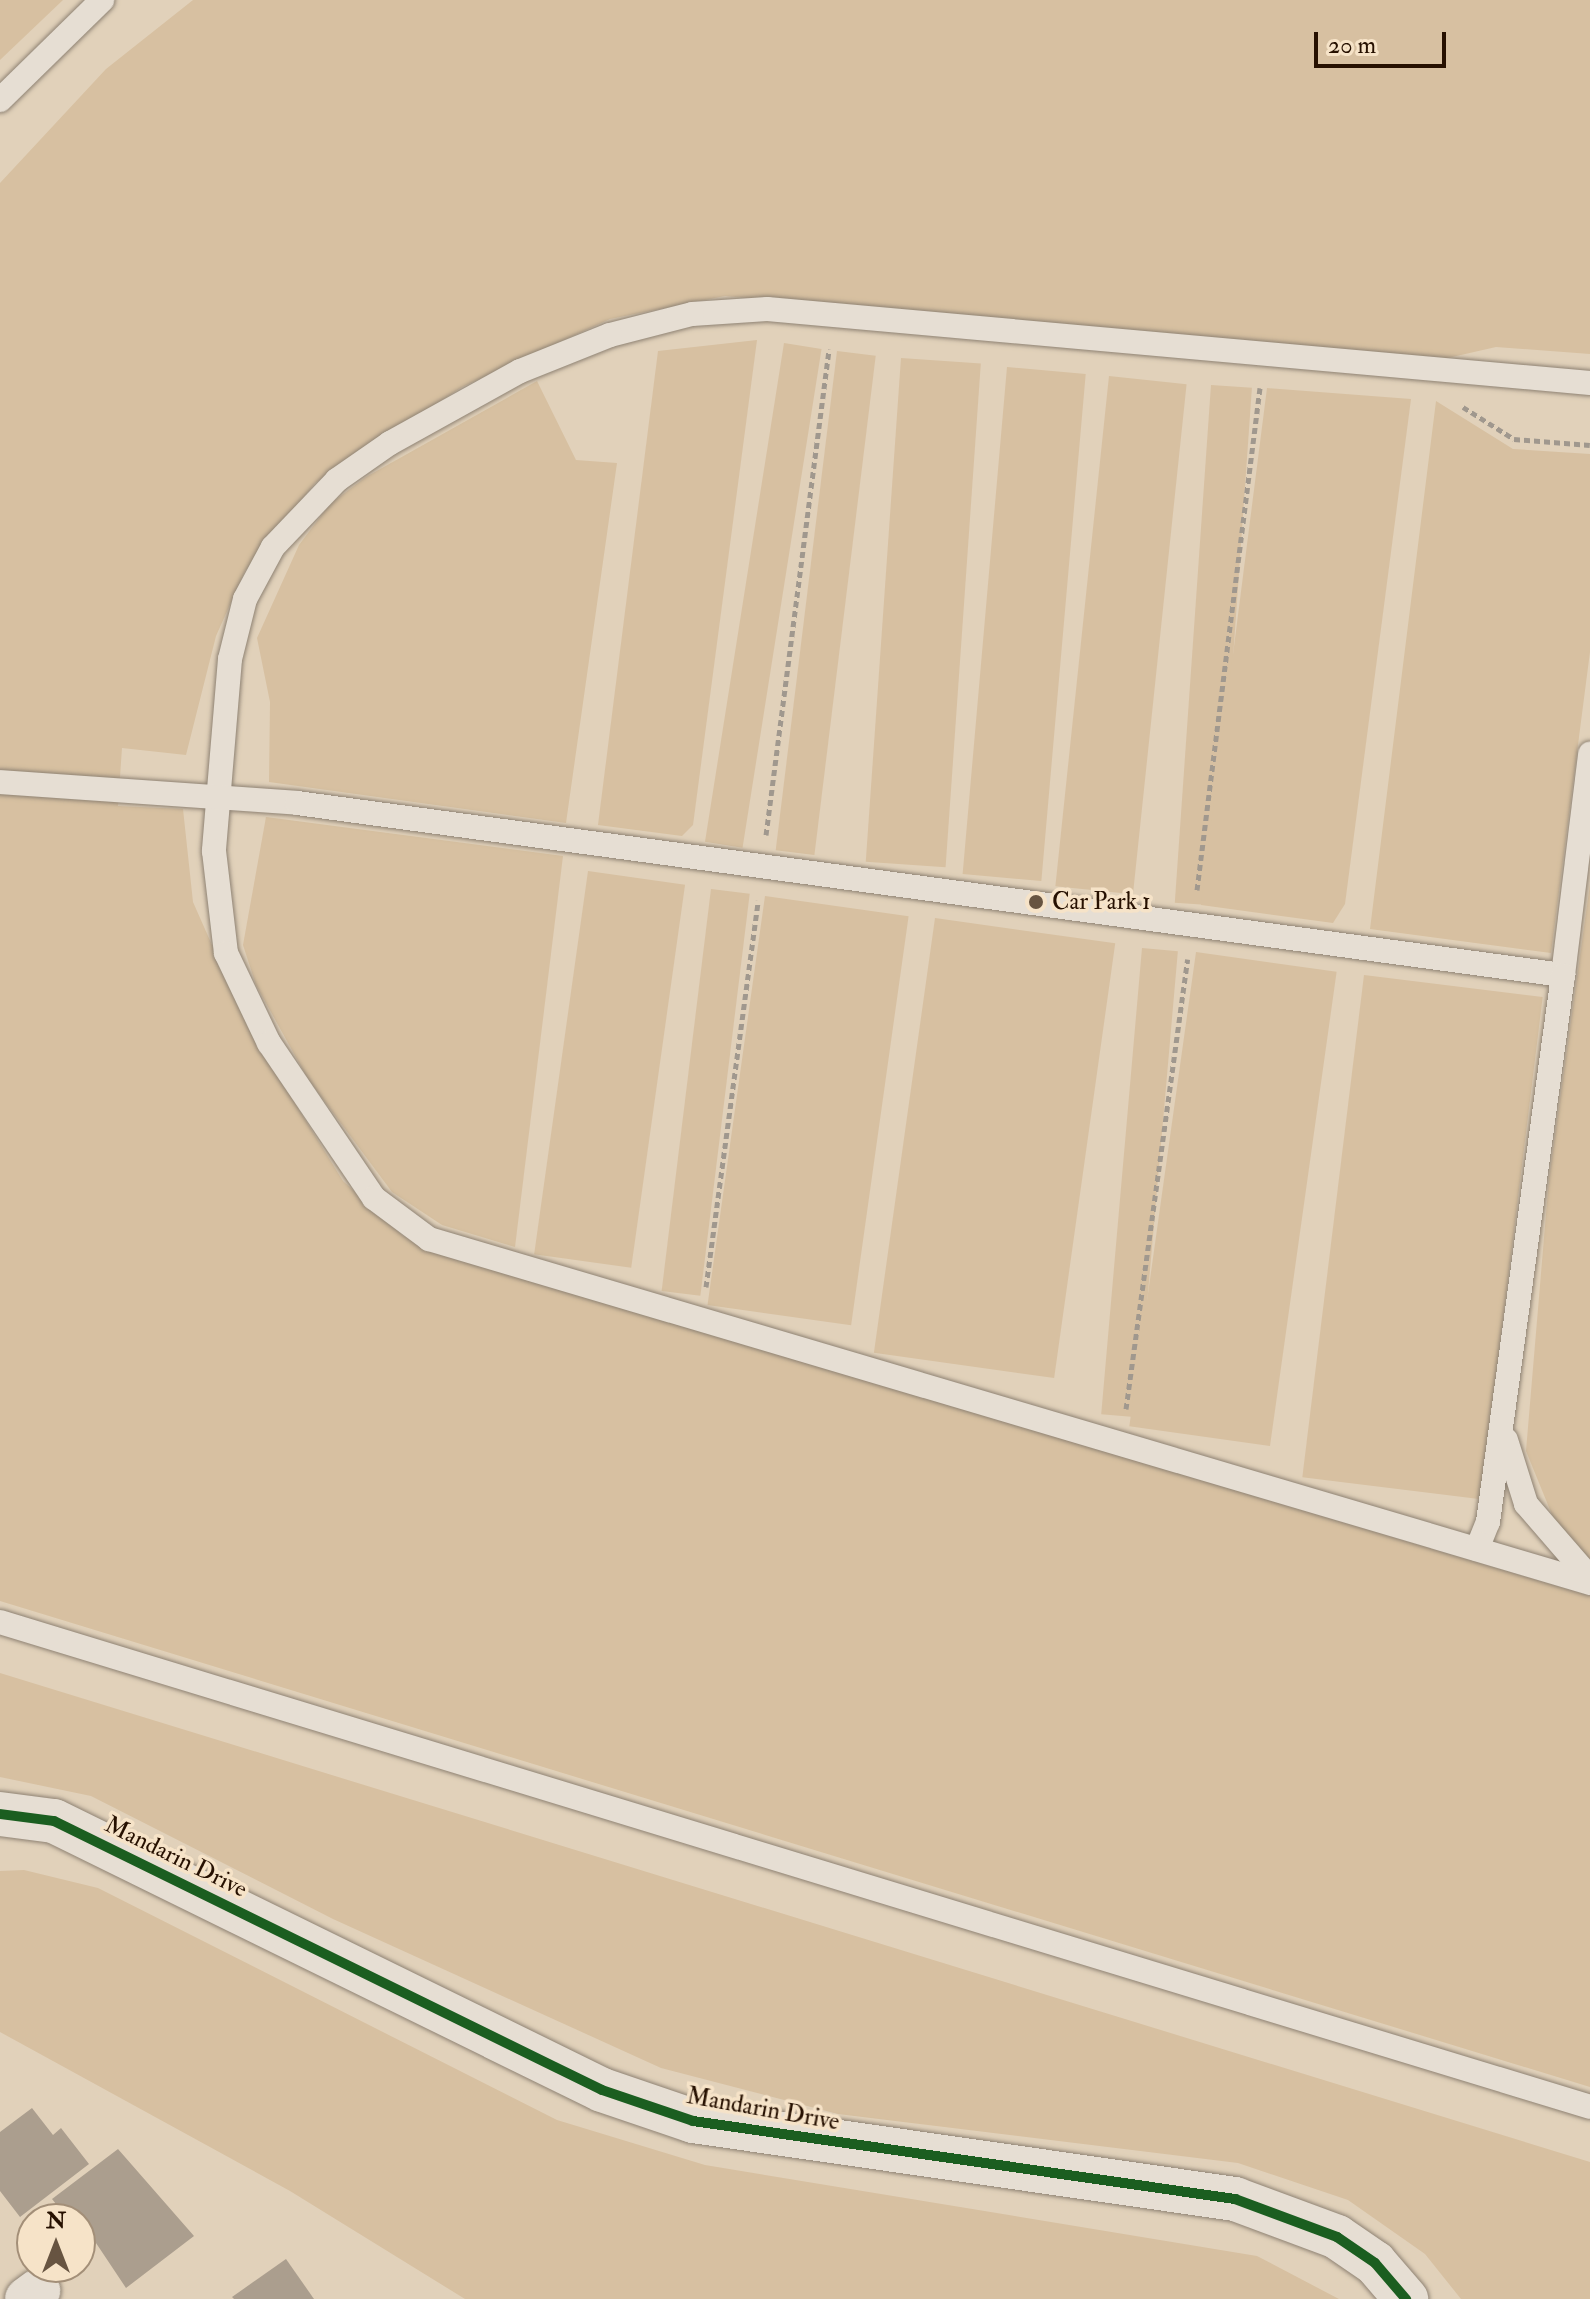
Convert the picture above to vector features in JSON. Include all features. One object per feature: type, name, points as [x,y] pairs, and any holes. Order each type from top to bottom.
[{"type":"street","name":"Mandarin Drive","points":[[0,1814],[54,1821],[648,2105],[693,2121],[1235,2199],[1337,2237],[1375,2263],[1406,2299]]},
{"type":"lane","points":[[0,100],[102,0]]},
{"type":"lane","points":[[1590,383],[767,309],[692,314],[610,335],[445,409],[337,480],[301,514],[245,599],[230,659],[218,794],[216,904],[241,992],[334,1147],[374,1198],[429,1239],[1590,1581]]},
{"type":"lane","points":[[1477,1549],[1502,1426],[1590,754]]},
{"type":"lane","points":[[0,782],[218,794],[1563,975]]},
{"type":"lane","points":[[1502,1426],[1526,1504],[1590,1581]]},
{"type":"lane","points":[[0,1622],[1590,2107]]},
{"type":"path","points":[[705,1296],[830,342],[844,344]]},
{"type":"path","points":[[1246,380],[1276,382]]},
{"type":"path","points":[[1454,402],[1514,439],[1590,445]]},
{"type":"shaded area","points":[[0,0],[63,0],[0,60]]},
{"type":"shaded area","points":[[193,0],[1590,0],[1590,354],[1496,347],[1430,362],[725,296],[610,319],[462,387],[315,483],[245,571],[216,636],[186,755],[122,748],[118,806],[183,809],[193,902],[249,1029],[343,1181],[403,1236],[455,1258],[1590,1596],[1590,2087],[0,1601],[0,183],[106,69]]},
{"type":"shaded area","points":[[757,340],[693,825],[682,836],[598,825],[658,351]]},
{"type":"shaded area","points":[[784,343],[822,349],[743,848],[705,842]]},
{"type":"shaded area","points":[[837,351],[876,356],[814,855],[776,850]]},
{"type":"shaded area","points":[[901,358],[981,364],[946,867],[866,862]]},
{"type":"shaded area","points":[[1007,367],[1086,374],[1041,881],[963,874]]},
{"type":"shaded area","points":[[1109,376],[1187,384],[1133,894],[1055,886]]},
{"type":"shaded area","points":[[537,381],[576,460],[617,463],[566,823],[269,782],[270,702],[257,638],[299,545],[330,504],[366,477]]},
{"type":"shaded area","points":[[1211,385],[1252,388],[1216,906],[1175,903]]},
{"type":"shaded area","points":[[1267,388],[1411,399],[1345,904],[1333,923],[1201,905]]},
{"type":"shaded area","points":[[1436,401],[1513,449],[1590,454],[1590,652],[1551,953],[1370,929]]},
{"type":"shaded area","points":[[266,817],[563,856],[515,1247],[442,1225],[392,1192],[308,1079],[256,985],[243,945]]},
{"type":"shaded area","points":[[588,871],[685,885],[631,1268],[534,1254]]},
{"type":"shaded area","points":[[1590,884],[1590,1560],[1557,1527],[1526,1451],[1549,1179]]},
{"type":"shaded area","points":[[711,889],[750,894],[700,1296],[662,1291]]},
{"type":"shaded area","points":[[765,896],[909,916],[851,1325],[708,1305]]},
{"type":"shaded area","points":[[935,918],[1115,943],[1054,1378],[874,1353]]},
{"type":"shaded area","points":[[1142,948],[1178,951],[1137,1417],[1101,1414]]},
{"type":"shaded area","points":[[1196,952],[1337,972],[1270,1446],[1129,1426]]},
{"type":"shaded area","points":[[1364,975],[1543,997],[1481,1499],[1302,1477]]},
{"type":"shaded area","points":[[0,1673],[1590,2162],[1590,2299],[1461,2299],[1425,2254],[1348,2200],[1238,2163],[838,2114],[661,2068],[333,1919],[91,1796],[0,1777]]},
{"type":"shaded area","points":[[24,1870],[98,1888],[557,2120],[705,2165],[1257,2256],[1339,2299],[465,2299],[290,2191],[0,2032],[0,1871]]},
{"type":"building","points":[[32,2108],[53,2135],[61,2128],[89,2164],[38,2203],[16,2203],[16,2212],[0,2191],[0,2132]]},
{"type":"building","points":[[118,2149],[194,2236],[126,2288],[96,2243],[96,2203],[55,2203],[52,2199]]},
{"type":"building","points":[[286,2259],[314,2299],[232,2297]]},
{"type":"cycle path","points":[[0,1814],[54,1821],[602,2090],[693,2121],[1235,2199],[1337,2237],[1375,2263],[1406,2299]]},
{"type":"place","name":"Car Park 1","points":[[1036,902]]}]
